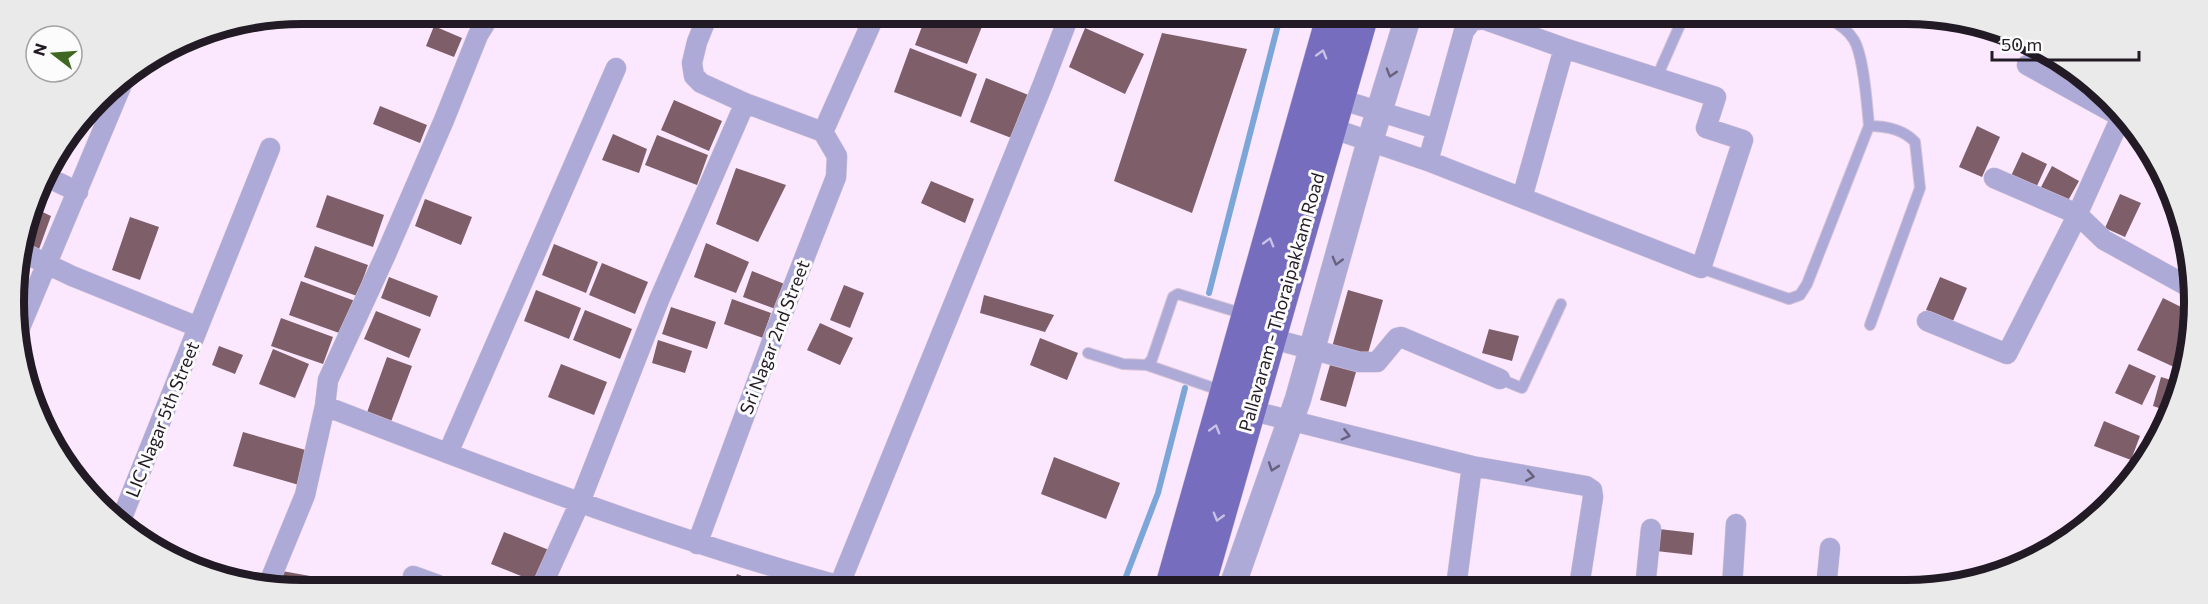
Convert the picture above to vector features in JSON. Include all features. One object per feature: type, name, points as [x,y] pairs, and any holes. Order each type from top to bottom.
[{"type":"main road","name":"Pallavaram - Thoraipakkam Road","points":[[1192,580],[1237,401],[1248,315],[1330,24]]},
{"type":"main road","name":"Pallavaram - Thoraipakkam Road","points":[[1237,401],[1269,338],[1360,24]]},
{"type":"street","points":[[271,578],[306,495],[325,406],[328,380],[422,172],[478,35],[485,24]]},
{"type":"street","points":[[704,24],[692,63],[694,76],[701,83],[745,103],[823,132],[871,24]]},
{"type":"street","points":[[842,580],[1066,24]]},
{"type":"street","points":[[1234,580],[1298,399],[1370,141],[1406,24]]},
{"type":"street","points":[[1428,161],[1464,31],[1470,24]]},
{"type":"street","points":[[1335,114],[1370,141],[1428,161],[1701,268],[1743,140],[1706,128],[1716,97],[1656,79],[1497,24]]},
{"type":"street","points":[[1522,198],[1564,48]]},
{"type":"street","points":[[2027,65],[2106,109]]},
{"type":"street","points":[[448,453],[616,68]]},
{"type":"street","points":[[25,316],[120,93]]},
{"type":"street","points":[[545,580],[580,502],[659,300],[745,103]]},
{"type":"street","points":[[1335,114],[1379,111],[1436,129]]},
{"type":"street","points":[[1928,321],[2007,354],[2077,214],[2118,123]]},
{"type":"street","name":"Sri Nagar 2nd Street","points":[[697,544],[836,177],[837,156],[823,132]]},
{"type":"street","points":[[198,327],[270,148]]},
{"type":"street","points":[[1994,178],[2077,214],[2104,240],[2183,284]]},
{"type":"street","points":[[53,180],[78,192]]},
{"type":"street","name":"LIC Nagar 5th Street","points":[[28,255],[198,327],[123,515]]},
{"type":"street","points":[[1269,338],[1359,362],[1377,362],[1397,338],[1401,337],[1500,378]]},
{"type":"street","points":[[1237,401],[1289,421],[1472,466],[1586,486],[1592,490],[1593,497],[1580,580]]},
{"type":"street","points":[[325,406],[697,544],[784,579]]},
{"type":"street","points":[[1457,580],[1472,466]]},
{"type":"street","points":[[1732,580],[1736,524]]},
{"type":"street","points":[[1646,580],[1651,529]]},
{"type":"street","points":[[1827,580],[1830,548]]},
{"type":"street","points":[[413,576],[424,580]]},
{"type":"lane","points":[[1656,79],[1680,24]]},
{"type":"lane","points":[[1701,268],[1789,299],[1800,295],[1807,285],[1869,126],[1863,77],[1855,42],[1840,24]]},
{"type":"lane","points":[[1869,126],[1883,126],[1899,131],[1915,142],[1920,188],[1870,325]]},
{"type":"lane","points":[[1147,365],[1152,359],[1173,297],[1178,294],[1248,315]]},
{"type":"lane","points":[[1500,378],[1522,388],[1561,304]]},
{"type":"lane","points":[[1088,353],[1123,364],[1147,365],[1237,401]]},
{"type":"building","points":[[923,24],[983,24],[967,64],[915,45]]},
{"type":"building","points":[[434,26],[462,38],[454,57],[426,46]]},
{"type":"building","points":[[1085,28],[1144,54],[1125,94],[1069,67]]},
{"type":"building","points":[[1162,33],[1247,49],[1192,213],[1114,181]]},
{"type":"building","points":[[910,48],[977,74],[961,117],[894,92]]},
{"type":"building","points":[[986,78],[1031,96],[1014,139],[970,122]]},
{"type":"building","points":[[674,100],[722,121],[709,151],[661,130]]},
{"type":"building","points":[[380,106],[427,125],[420,143],[373,124]]},
{"type":"building","points":[[1977,126],[2000,137],[1982,177],[1959,167]]},
{"type":"building","points":[[613,134],[647,149],[639,173],[602,160]]},
{"type":"building","points":[[657,135],[708,155],[697,185],[645,165]]},
{"type":"building","points":[[2022,152],[2047,164],[2036,188],[2011,176]]},
{"type":"building","points":[[2052,166],[2079,181],[2065,206],[2039,191]]},
{"type":"building","points":[[736,168],[786,185],[758,242],[716,224]]},
{"type":"building","points":[[931,181],[974,199],[965,223],[921,203]]},
{"type":"building","points":[[2120,194],[2141,203],[2125,237],[2105,228]]},
{"type":"building","points":[[327,195],[384,215],[373,247],[316,227]]},
{"type":"building","points":[[425,199],[472,217],[461,245],[415,226]]},
{"type":"building","points":[[40,211],[51,216],[38,252],[29,248]]},
{"type":"building","points":[[130,217],[159,227],[140,280],[112,270]]},
{"type":"building","points":[[706,243],[749,262],[736,293],[694,277]]},
{"type":"building","points":[[554,244],[598,262],[586,293],[542,275]]},
{"type":"building","points":[[315,246],[368,265],[357,296],[304,277]]},
{"type":"building","points":[[602,263],[648,282],[635,314],[589,295]]},
{"type":"building","points":[[2182,264],[2182,274],[2178,272]]},
{"type":"building","points":[[752,271],[787,285],[778,310],[743,297]]},
{"type":"building","points":[[389,277],[438,296],[430,317],[381,298]]},
{"type":"building","points":[[1940,277],[1967,288],[1953,321],[1926,310]]},
{"type":"building","points":[[301,281],[355,301],[342,334],[289,315]]},
{"type":"building","points":[[844,285],[864,293],[850,328],[830,320]]},
{"type":"building","points":[[536,290],[581,308],[569,339],[524,321]]},
{"type":"building","points":[[1348,290],[1383,300],[1367,357],[1332,347]]},
{"type":"building","points":[[984,295],[1054,315],[1045,332],[980,313]]},
{"type":"building","points":[[2163,298],[2184,308],[2182,338],[2179,357],[2174,367],[2137,350]]},
{"type":"building","points":[[732,299],[771,313],[763,338],[724,324]]},
{"type":"building","points":[[671,307],[716,322],[707,349],[662,334]]},
{"type":"building","points":[[585,310],[632,329],[620,359],[573,340]]},
{"type":"building","points":[[376,311],[421,329],[409,358],[364,339]]},
{"type":"building","points":[[281,318],[333,337],[323,364],[271,346]]},
{"type":"building","points":[[820,323],[853,338],[840,365],[807,350]]},
{"type":"building","points":[[1489,329],[1519,336],[1512,361],[1482,353]]},
{"type":"building","points":[[1040,338],[1078,353],[1067,380],[1030,365]]},
{"type":"building","points":[[658,340],[692,351],[685,373],[652,363]]},
{"type":"building","points":[[219,346],[243,355],[235,374],[212,365]]},
{"type":"building","points":[[273,349],[309,364],[295,398],[259,384]]},
{"type":"building","points":[[387,357],[412,366],[389,427],[365,418]]},
{"type":"building","points":[[1332,358],[1358,365],[1346,407],[1320,400]]},
{"type":"building","points":[[561,364],[607,382],[594,415],[548,397]]},
{"type":"building","points":[[2129,364],[2156,376],[2142,405],[2115,393]]},
{"type":"building","points":[[2161,377],[2173,381],[2162,409],[2153,406]]},
{"type":"building","points":[[2104,421],[2140,436],[2131,460],[2094,446]]},
{"type":"building","points":[[243,432],[309,451],[299,485],[233,466]]},
{"type":"building","points":[[2145,436],[2149,437],[2147,441],[2139,453]]},
{"type":"building","points":[[1054,457],[1120,483],[1106,519],[1041,494]]},
{"type":"building","points":[[1659,529],[1694,533],[1692,555],[1656,551]]},
{"type":"building","points":[[504,532],[549,550],[537,580],[531,580],[491,564]]},
{"type":"building","points":[[282,571],[333,580],[302,580],[280,579]]},
{"type":"building","points":[[737,574],[752,580],[734,580]]},
{"type":"waterway","points":[[1209,293],[1278,24]]},
{"type":"waterway","points":[[1125,580],[1158,493],[1185,388]]}]
